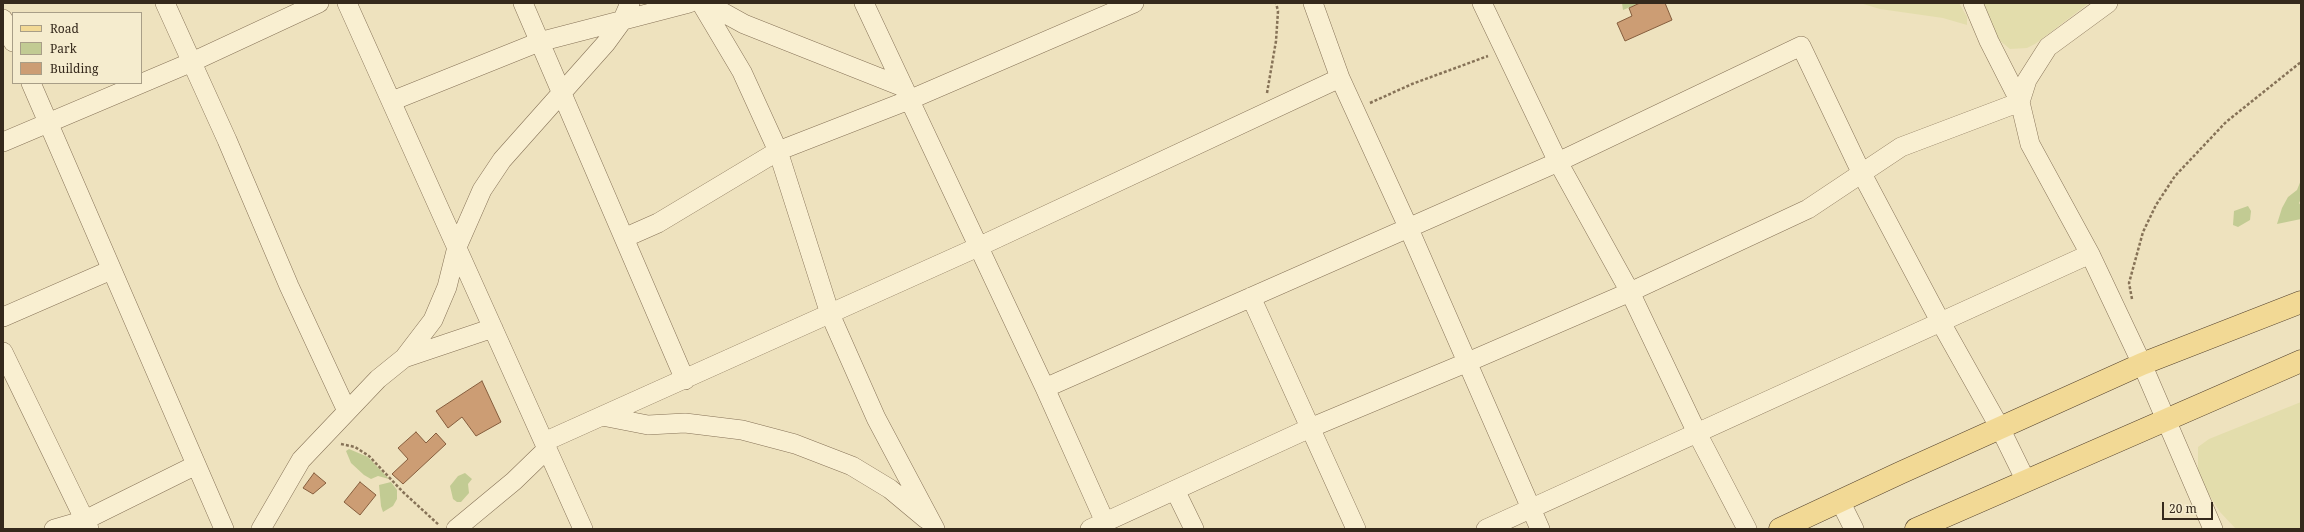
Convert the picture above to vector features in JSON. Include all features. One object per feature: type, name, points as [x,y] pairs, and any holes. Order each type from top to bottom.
[{"type":"main road","points":[[1780,529],[1840,500],[2142,364],[2301,302]]},
{"type":"main road","points":[[1916,529],[2301,361]]},
{"type":"street","points":[[165,3],[289,286],[347,411]]},
{"type":"street","points":[[142,84],[319,3]]},
{"type":"street","points":[[347,3],[583,529]]},
{"type":"street","points":[[523,3],[685,380]]},
{"type":"street","points":[[261,529],[301,460],[378,379],[404,358],[432,320],[447,287],[457,247],[482,190],[502,160],[606,43],[622,21],[630,3]]},
{"type":"street","points":[[392,101],[540,42],[689,3]]},
{"type":"street","points":[[701,3],[742,72],[778,151],[830,314],[876,418],[934,527]]},
{"type":"street","points":[[706,3],[751,26],[906,94]]},
{"type":"street","points":[[864,3],[1045,388],[1097,526],[1310,428],[1630,292],[1808,209],[1861,172],[1901,147],[2020,102]]},
{"type":"street","points":[[624,238],[658,223],[778,151],[906,94],[1134,3]]},
{"type":"street","points":[[1312,3],[1340,78],[1468,362],[1540,529]]},
{"type":"street","points":[[1482,3],[1503,50],[1558,162],[1630,292],[1696,432],[1747,529]]},
{"type":"street","points":[[1973,3],[1989,41],[2020,102],[2030,144],[2090,254],[2167,419],[2213,529]]},
{"type":"street","points":[[2020,102],[2027,80],[2048,47],[2108,3]]},
{"type":"street","points":[[3,19],[12,40]]},
{"type":"street","points":[[1045,388],[1409,229],[1558,162],[1801,46],[1861,172],[1940,321],[2000,428],[2026,481]]},
{"type":"street","points":[[456,529],[514,481],[546,445],[602,416],[978,247],[1340,78]]},
{"type":"street","points":[[31,84],[224,529]]},
{"type":"street","points":[[3,142],[141,84]]},
{"type":"street","points":[[1486,529],[1532,510],[1696,432],[2090,254]]},
{"type":"street","points":[[3,317],[111,270]]},
{"type":"street","points":[[1251,297],[1356,529]]},
{"type":"street","points":[[404,358],[493,328]]},
{"type":"street","points":[[3,352],[87,525]]},
{"type":"street","points":[[602,416],[648,425],[685,424],[742,430],[795,444],[852,466],[890,489],[934,527]]},
{"type":"street","points":[[54,529],[87,525],[196,465]]},
{"type":"street","points":[[1175,490],[1194,529]]},
{"type":"street","points":[[1840,500],[1854,529]]},
{"type":"path","points":[[1268,111],[1267,89],[1276,41],[1278,21],[1276,3]]},
{"type":"path","points":[[1354,110],[1412,84],[1503,50]]},
{"type":"path","points":[[2133,305],[2129,283],[2143,232],[2156,205],[2175,176],[2226,122],[2301,62]]},
{"type":"path","points":[[326,434],[337,443],[355,447],[370,456],[403,492],[444,529]]},
{"type":"shaded area","points":[[1860,3],[1959,3],[1967,17],[1967,25],[1943,18],[1880,9]]},
{"type":"shaded area","points":[[1980,3],[2089,3],[2035,44],[2027,48],[2010,49],[1999,40]]},
{"type":"shaded area","points":[[2301,402],[2301,529],[2236,529],[2220,512],[2208,493],[2198,471],[2198,447],[2209,439]]},
{"type":"green space","points":[[1622,3],[1640,3],[1623,10]]},
{"type":"green space","points":[[2301,180],[2301,199],[2299,203],[2301,206],[2301,219],[2277,224],[2282,208],[2288,197],[2297,190]]},
{"type":"green space","points":[[2248,206],[2251,211],[2250,220],[2238,227],[2233,225],[2234,211]]},
{"type":"green space","points":[[349,449],[368,457],[389,479],[378,476],[371,479],[364,475],[351,463],[346,451]]},
{"type":"green space","points":[[465,473],[472,479],[468,484],[469,493],[461,502],[457,502],[453,499],[450,486],[458,476]]},
{"type":"green space","points":[[391,482],[397,490],[397,499],[393,506],[383,512],[379,485]]},
{"type":"building","points":[[1640,3],[1665,3],[1672,20],[1625,41],[1617,23],[1632,16],[1629,8]]},
{"type":"building","points":[[482,381],[501,422],[476,436],[462,417],[448,428],[436,411]]},
{"type":"building","points":[[416,432],[426,443],[436,433],[446,444],[403,484],[392,474],[408,459],[398,448]]},
{"type":"building","points":[[314,473],[326,483],[313,494],[303,488]]},
{"type":"building","points":[[360,482],[376,495],[360,515],[344,502]]}]
